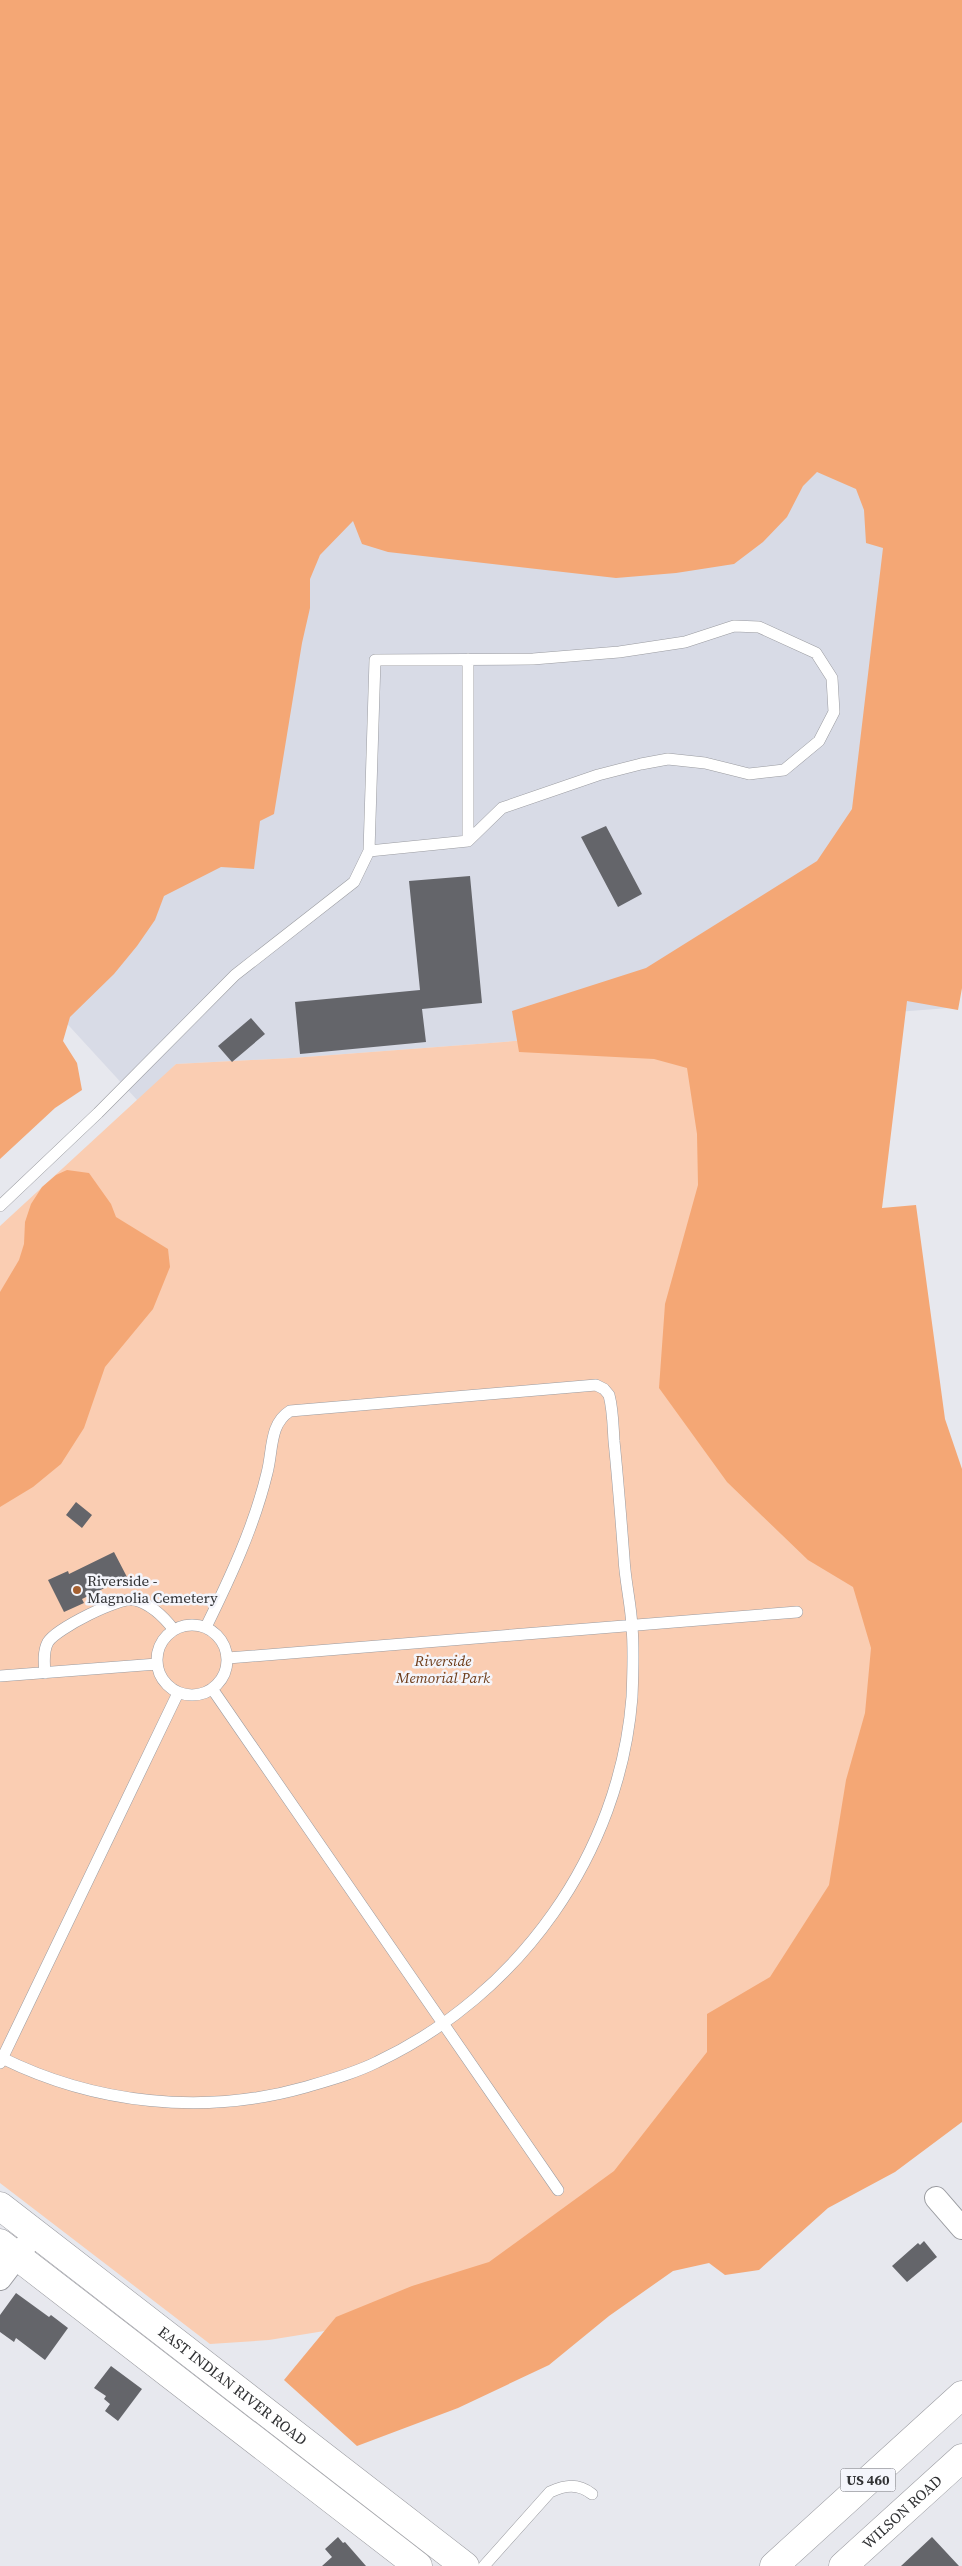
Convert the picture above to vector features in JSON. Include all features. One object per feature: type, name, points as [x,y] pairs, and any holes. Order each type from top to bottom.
[{"type":"main road","name":"EAST INDIAN RIVER ROAD","points":[[0,2206],[465,2566]]},
{"type":"main road","name":"EAST INDIAN RIVER ROAD","points":[[9,2250],[418,2566]]},
{"type":"main road","name":"US 460","points":[[774,2566],[962,2395]]},
{"type":"main road","name":"WILSON ROAD","points":[[843,2566],[962,2458]]},
{"type":"street","points":[[936,2198],[962,2228]]},
{"type":"street","points":[[0,2279],[9,2250],[35,2233]]},
{"type":"lane","points":[[0,1206],[98,1113],[235,975],[354,882],[370,851],[376,660],[533,659],[619,652],[685,642],[734,626],[759,627],[816,653],[832,678],[834,712],[819,741],[784,770],[749,774],[705,762],[668,759],[641,764],[598,775],[502,808],[468,841],[370,851]]},
{"type":"lane","points":[[468,659],[468,841]]},
{"type":"lane","points":[[178,1693],[1,2060],[65,2085],[107,2094],[160,2102],[205,2102],[275,2095],[335,2078],[376,2063],[444,2024],[495,1982],[528,1948],[561,1903],[599,1832],[616,1783],[626,1741],[632,1699],[632,1624],[625,1573],[610,1401],[604,1389],[596,1385],[290,1411],[276,1424],[268,1472],[258,1507],[234,1568],[206,1627]]},
{"type":"lane","points":[[45,1672],[44,1657],[47,1643],[56,1634],[113,1602],[134,1600],[149,1606],[174,1630]]},
{"type":"lane","points":[[228,1658],[797,1612]]},
{"type":"lane","points":[[195,1625],[206,1627],[221,1639],[228,1658],[227,1670],[213,1690],[202,1695],[189,1696],[178,1693],[163,1681],[156,1664],[160,1644],[174,1630],[195,1625]]},
{"type":"lane","points":[[0,1676],[156,1664]]},
{"type":"lane","points":[[213,1690],[558,2190]]},
{"type":"lane","points":[[484,2566],[550,2492],[563,2486],[575,2486],[592,2494]]},
{"type":"shaded area","points":[[0,0],[962,140],[962,950],[949,1008],[292,1058],[176,1064],[138,1101],[15,967]]},
{"type":"shaded area","points":[[0,0],[962,0],[962,988],[958,1010],[907,1001],[882,1208],[916,1205],[945,1419],[962,1469],[962,2122],[895,2172],[828,2208],[759,2270],[725,2275],[709,2263],[673,2271],[609,2316],[549,2365],[458,2408],[357,2446],[284,2380],[336,2317],[412,2286],[489,2262],[614,2171],[707,2052],[707,2014],[770,1977],[829,1885],[846,1780],[865,1713],[871,1648],[853,1587],[808,1560],[727,1482],[659,1388],[665,1304],[698,1185],[697,1134],[687,1068],[654,1059],[519,1052],[512,1011],[646,968],[817,861],[852,809],[883,548],[866,543],[864,510],[856,489],[817,472],[803,486],[787,517],[763,542],[734,564],[676,573],[616,578],[388,552],[362,544],[353,521],[320,555],[310,579],[310,608],[302,643],[274,814],[260,821],[254,869],[221,867],[164,896],[155,920],[137,946],[114,974],[70,1017],[63,1041],[77,1063],[82,1090],[55,1108],[0,1159]]},
{"type":"shaded area","points":[[67,1170],[89,1173],[111,1204],[116,1217],[168,1249],[170,1267],[153,1309],[105,1367],[84,1428],[61,1464],[33,1487],[0,1507],[0,1292],[19,1260],[24,1244],[25,1222],[31,1204],[42,1187],[56,1175]]},
{"type":"green space","name":"Riverside Memorial Park","points":[[804,1019],[899,1606],[843,1893],[593,2217],[349,2327],[269,2340],[210,2344],[0,2183],[0,1226],[176,1064],[292,1058]]},
{"type":"building","points":[[606,826],[642,894],[618,907],[581,837]]},
{"type":"building","points":[[470,876],[482,1003],[422,1009],[426,1042],[300,1054],[295,1002],[420,990],[409,881]]},
{"type":"building","points":[[251,1018],[265,1034],[232,1062],[218,1046]]},
{"type":"building","points":[[76,1502],[92,1515],[82,1528],[66,1515]]},
{"type":"building","name":"Riverside - Magnolia Cemetery","points":[[114,1552],[127,1577],[82,1599],[84,1603],[64,1612],[48,1580],[68,1571],[69,1574]]},
{"type":"building","points":[[924,2241],[937,2257],[907,2282],[892,2266],[918,2243],[920,2245]]},
{"type":"building","points":[[16,2293],[68,2328],[45,2360],[16,2338],[14,2342],[0,2332],[0,2315]]},
{"type":"building","points":[[111,2366],[142,2389],[118,2421],[105,2411],[110,2404],[104,2399],[106,2396],[94,2388]]},
{"type":"building","points":[[338,2537],[343,2543],[345,2542],[366,2566],[322,2566],[332,2557],[325,2549]]},
{"type":"building","points":[[932,2537],[959,2566],[901,2566]]},
{"type":"place","name":"Riverside - Magnolia Cemetery","points":[[77,1590]]}]
